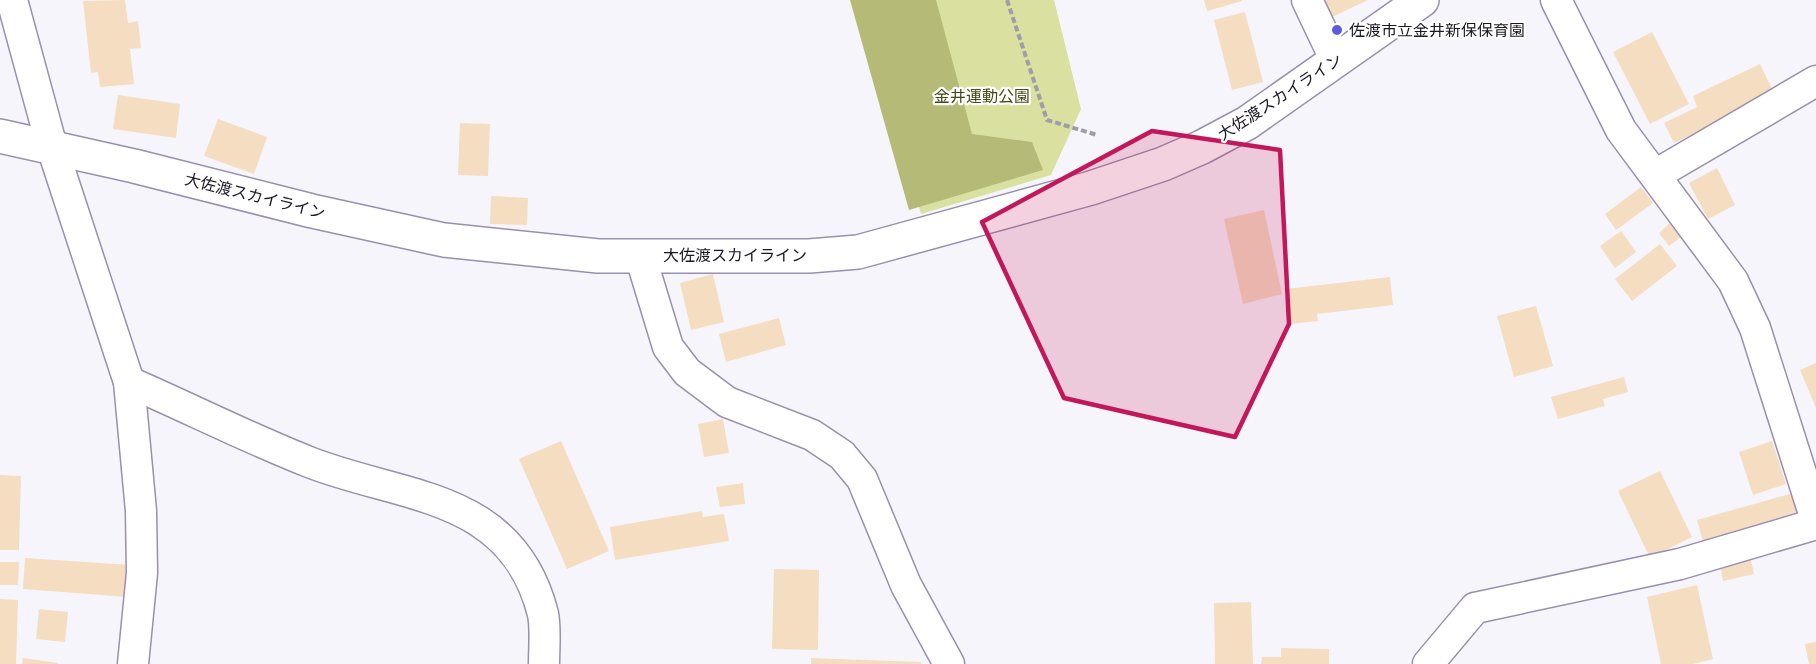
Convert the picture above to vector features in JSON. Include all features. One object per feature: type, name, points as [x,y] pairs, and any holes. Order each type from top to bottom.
[{"type":"street","points":[[12,0],[52,147],[129,382],[141,511],[142,573],[133,664]]},
{"type":"street","points":[[1307,0],[1336,61]]},
{"type":"street","name":"大佐渡スカイライン","points":[[0,136],[312,211],[444,240],[598,256],[809,256],[858,252],[1091,188],[1163,164],[1202,147],[1247,123],[1422,0]]},
{"type":"street","points":[[1428,664],[1475,608],[1680,564],[1816,522],[1755,328],[1738,290],[1621,130],[1556,0]]},
{"type":"street","points":[[1655,175],[1816,81]]},
{"type":"street","points":[[640,255],[668,347],[687,372],[727,402],[812,435],[842,455],[862,479],[906,585],[949,664]]},
{"type":"street","points":[[129,382],[310,463],[412,491],[480,521],[508,542],[530,577],[543,616],[544,664]]},
{"type":"path","points":[[1007,0],[1047,120],[1097,135]]},
{"type":"highlighted area","points":[[1152,131],[1280,150],[1289,324],[1235,437],[1064,398],[982,222]]},
{"type":"green space","points":[[850,0],[936,0],[972,134],[1032,142],[1043,170],[909,210]]},
{"type":"green space","name":"金井運動公園","points":[[858,0],[1054,0],[1081,109],[1051,175],[921,214]]},
{"type":"building","points":[[125,0],[128,23],[138,21],[141,48],[130,49],[134,84],[100,87],[98,72],[91,73],[83,1]]},
{"type":"building","points":[[1204,0],[1242,0],[1242,1],[1207,11]]},
{"type":"building","points":[[1325,0],[1368,0],[1332,17]]},
{"type":"building","points":[[1245,12],[1263,82],[1232,90],[1214,20]]},
{"type":"building","points":[[1652,32],[1689,104],[1650,124],[1613,52]]},
{"type":"building","points":[[1760,64],[1772,89],[1762,93],[1765,100],[1674,143],[1664,123],[1697,107],[1693,96]]},
{"type":"building","points":[[118,95],[180,104],[176,138],[113,129]]},
{"type":"building","points":[[218,119],[267,137],[254,174],[204,156]]},
{"type":"building","points":[[460,123],[490,124],[488,176],[458,175]]},
{"type":"building","points":[[1717,168],[1735,205],[1708,219],[1689,183]]},
{"type":"building","points":[[1641,187],[1653,203],[1616,230],[1605,214]]},
{"type":"building","points":[[491,196],[528,198],[527,225],[490,224]]},
{"type":"building","points":[[1264,210],[1282,294],[1243,304],[1224,219]]},
{"type":"building","points":[[1670,223],[1681,237],[1669,246],[1659,233]]},
{"type":"building","points":[[1621,231],[1636,252],[1615,268],[1600,246]]},
{"type":"building","points":[[1660,244],[1677,266],[1632,301],[1615,279]]},
{"type":"building","points":[[713,274],[724,322],[691,330],[680,283]]},
{"type":"building","points":[[1390,277],[1393,305],[1317,314],[1318,321],[1290,324],[1286,289]]},
{"type":"building","points":[[1536,306],[1553,366],[1514,377],[1497,316]]},
{"type":"building","points":[[779,318],[786,345],[726,362],[719,334]]},
{"type":"building","points":[[1816,363],[1816,408],[1800,370]]},
{"type":"building","points":[[1624,377],[1628,392],[1603,399],[1605,406],[1558,419],[1551,397]]},
{"type":"building","points":[[723,419],[729,453],[704,457],[698,424]]},
{"type":"building","points":[[561,441],[609,551],[567,569],[519,459]]},
{"type":"building","points":[[1772,441],[1786,484],[1753,495],[1739,452]]},
{"type":"building","points":[[1660,471],[1692,537],[1650,558],[1618,491]]},
{"type":"building","points":[[0,475],[21,476],[19,550],[0,550]]},
{"type":"building","points":[[743,483],[745,504],[720,507],[716,487]]},
{"type":"building","points":[[1793,493],[1800,519],[1704,546],[1697,520]]},
{"type":"building","points":[[702,511],[703,517],[724,514],[729,541],[615,560],[610,527]]},
{"type":"building","points":[[1749,552],[1754,574],[1723,581],[1719,559]]},
{"type":"building","points":[[25,558],[130,565],[128,597],[23,589]]},
{"type":"building","points":[[0,562],[19,562],[18,585],[0,585]]},
{"type":"building","points":[[774,569],[819,570],[818,650],[772,649]]},
{"type":"building","points":[[1697,585],[1713,659],[1693,664],[1661,664],[1647,597]]},
{"type":"building","points":[[0,599],[18,600],[16,664],[0,664]]},
{"type":"building","points":[[1251,602],[1253,664],[1215,664],[1214,603]]},
{"type":"building","points":[[39,609],[68,612],[65,642],[36,639]]},
{"type":"building","points":[[1816,642],[1816,664],[1809,664],[1805,644]]},
{"type":"building","points":[[1281,648],[1329,649],[1329,664],[1261,664],[1262,657],[1281,657]]},
{"type":"building","points":[[23,658],[58,663],[58,664],[22,664]]},
{"type":"building","points":[[811,658],[921,662],[921,664],[811,664]]},
{"type":"place","name":"佐渡市立金井新保保育園","points":[[1337,30]]}]
